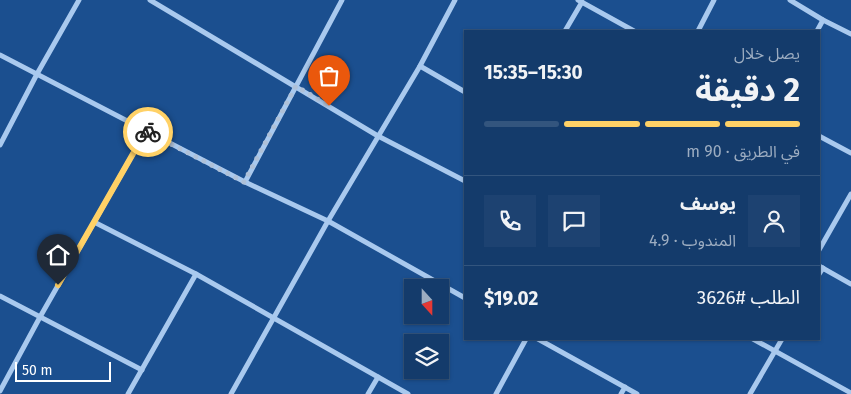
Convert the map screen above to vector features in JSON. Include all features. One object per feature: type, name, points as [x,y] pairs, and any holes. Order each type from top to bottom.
[{"type":"street","points":[[0,145],[79,0]]},
{"type":"street","points":[[150,0],[378,136],[464,180]]},
{"type":"street","points":[[244,182],[342,0]]},
{"type":"street","points":[[231,394],[328,221],[420,66],[455,0]]},
{"type":"street","points":[[699,30],[714,0]]},
{"type":"street","points":[[790,0],[851,34]]},
{"type":"street","points":[[566,30],[580,1],[632,30]]},
{"type":"street","points":[[818,30],[823,20]]},
{"type":"street","points":[[0,55],[244,182],[328,221],[464,297]]},
{"type":"street","points":[[420,66],[464,91]]},
{"type":"street","points":[[0,391],[146,131]]},
{"type":"street","points":[[820,137],[851,153]]},
{"type":"street","points":[[820,248],[851,194]]},
{"type":"street","points":[[94,222],[196,274],[408,394]]},
{"type":"street","points":[[821,267],[851,284]]},
{"type":"street","points":[[128,394],[196,274]]},
{"type":"street","points":[[0,296],[142,370]]},
{"type":"street","points":[[496,394],[525,340]]},
{"type":"street","points":[[540,340],[637,394]]},
{"type":"street","points":[[755,340],[851,393]]},
{"type":"street","points":[[750,394],[781,340]]},
{"type":"street","points":[[368,394],[378,377]]},
{"type":"street","points":[[622,394],[626,387]]},
{"type":"way so far","points":[[148,132],[244,182],[296,86],[329,106]]},
{"type":"route","points":[[58,285],[146,131],[148,132]]}]
